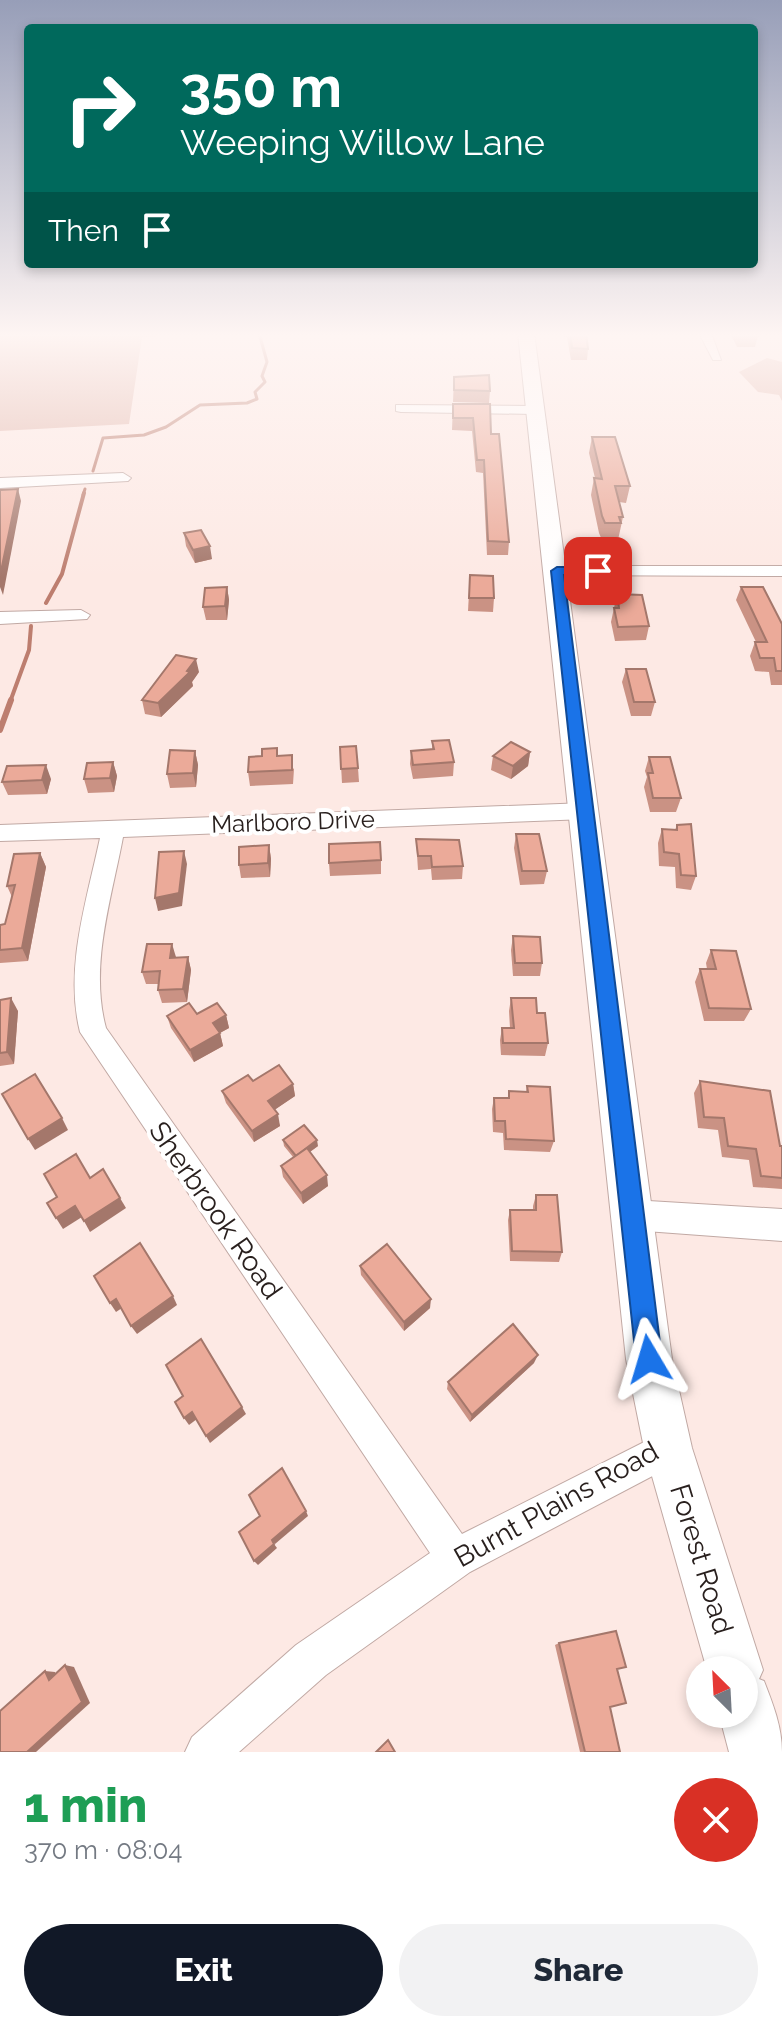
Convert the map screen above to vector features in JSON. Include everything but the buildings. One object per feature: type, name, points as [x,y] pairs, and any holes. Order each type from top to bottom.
[{"type":"main road","name":"Burnt Plains Road","points":[[536,415],[586,811],[649,1359],[668,1448]]},
{"type":"main road","name":"Forest Road","points":[[668,1448],[731,1656]]},
{"type":"main road","points":[[751,1728],[758,1752]]},
{"type":"street","points":[[0,483],[123,478]]},
{"type":"street","points":[[557,571],[780,574]]},
{"type":"street","points":[[0,618],[81,615]]},
{"type":"street","name":"Marlboro Drive","points":[[0,833],[586,811]]},
{"type":"street","name":"Sherbrook Road","points":[[113,829],[86,984],[88,1018],[94,1032],[456,1558]]},
{"type":"street","points":[[632,1215],[782,1225]]},
{"type":"street","name":"Burnt Plains Road","points":[[207,1752],[311,1660],[456,1558],[668,1448]]},
{"type":"shaded area","points":[[0,415],[130,415],[129,424],[0,431]]},
{"type":"waterway","points":[[93,471],[103,438],[144,435],[166,427],[185,415]]},
{"type":"waterway","points":[[83,495],[85,489]]},
{"type":"waterway","points":[[46,603],[62,574],[84,493]]},
{"type":"waterway","points":[[10,702],[29,650],[31,626]]},
{"type":"waterway","points":[[0,730],[11,700]]},
{"type":"route","points":[[598,571],[557,571],[649,1359]]}]
